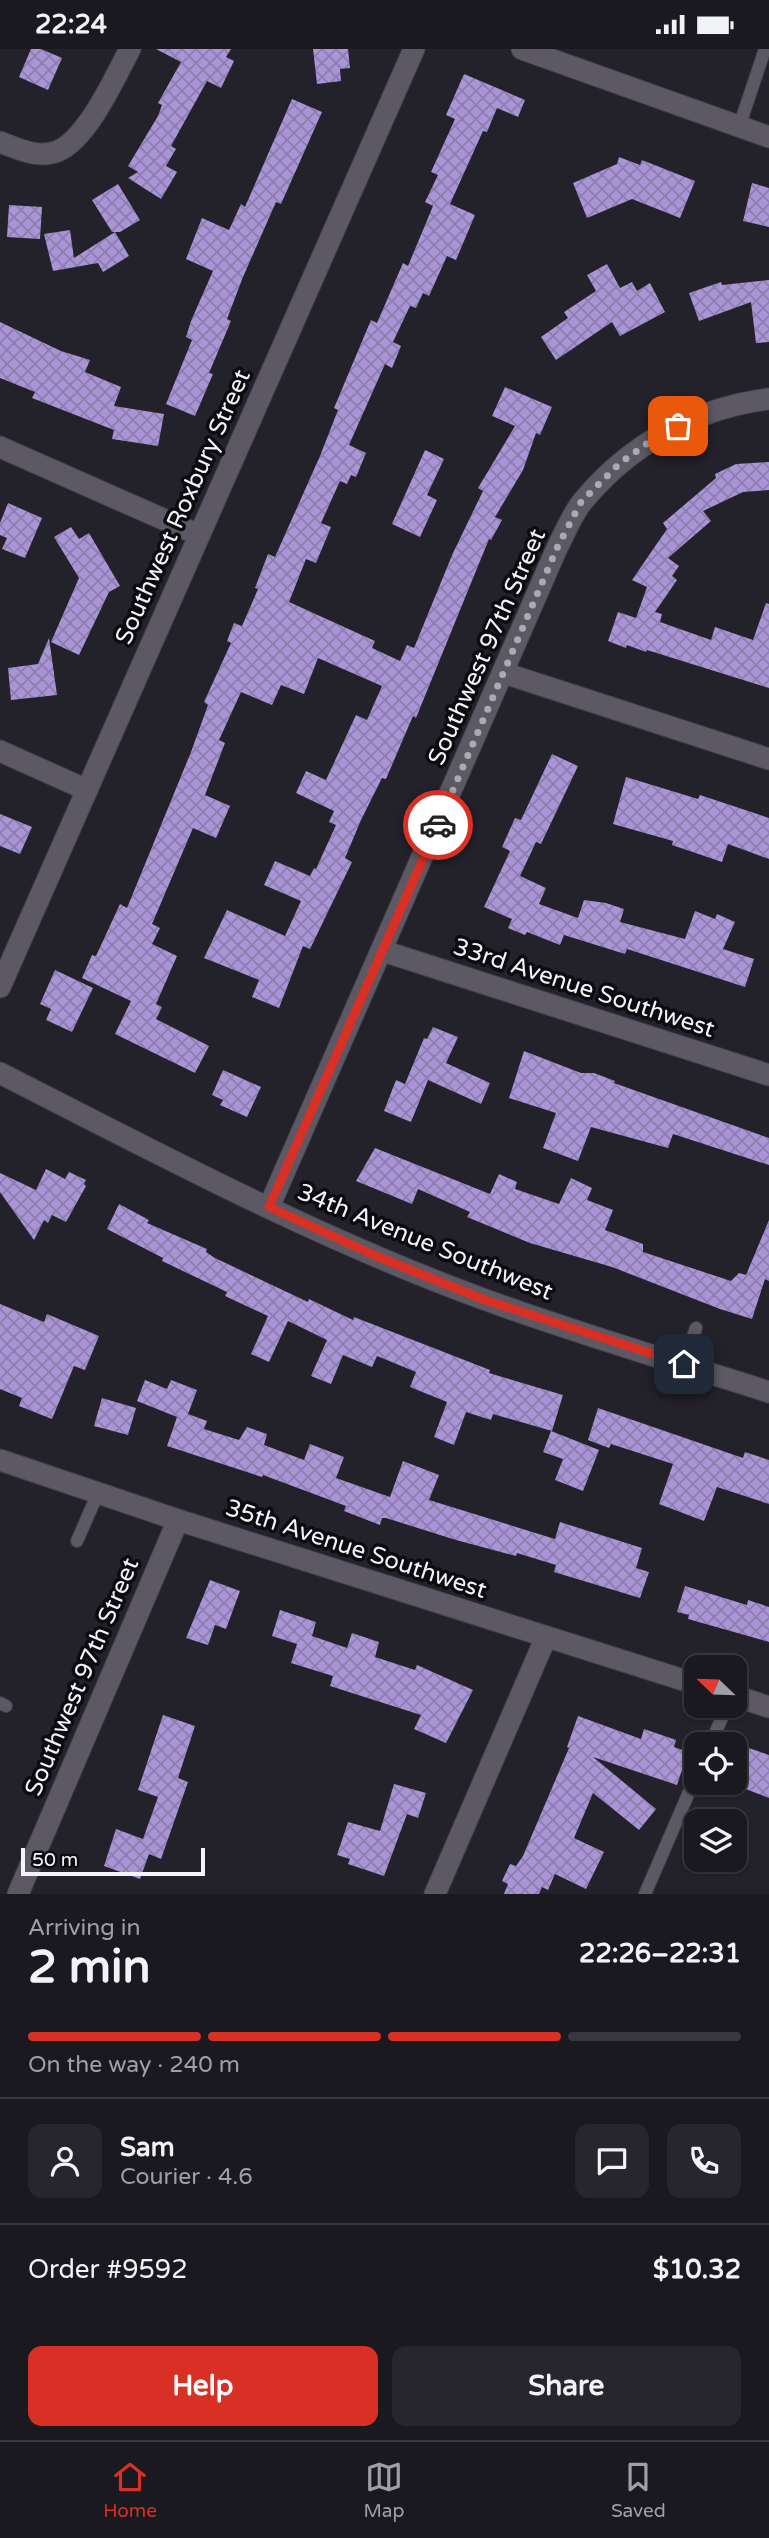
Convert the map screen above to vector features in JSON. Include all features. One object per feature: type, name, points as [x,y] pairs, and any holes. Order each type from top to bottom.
[{"type":"street","points":[[0,142],[22,151],[58,151],[80,133],[130,49]]},
{"type":"street","name":"Southwest Roxbury Street","points":[[0,987],[414,49]]},
{"type":"street","points":[[522,49],[769,138]]},
{"type":"street","name":"Southwest 97th Street","points":[[269,1207],[557,548],[581,502],[619,464],[660,434],[713,411],[769,399]]},
{"type":"street","points":[[0,447],[200,535]]},
{"type":"street","points":[[504,673],[769,759]]},
{"type":"street","points":[[0,751],[87,790]]},
{"type":"street","name":"33rd Avenue Southwest","points":[[383,951],[769,1075]]},
{"type":"street","name":"34th Avenue Southwest","points":[[0,1073],[269,1207],[376,1256],[485,1300],[769,1392]]},
{"type":"street","name":"35th Avenue Southwest","points":[[0,1460],[178,1520],[684,1680]]},
{"type":"street","name":"Southwest 97th Street","points":[[18,1894],[178,1520]]},
{"type":"street","points":[[435,1894],[546,1637]]},
{"type":"street","points":[[747,1700],[769,1707]]},
{"type":"lane","points":[[739,127],[765,49]]},
{"type":"lane","points":[[684,1364],[696,1328]]},
{"type":"lane","points":[[77,1541],[98,1493]]},
{"type":"lane","points":[[645,1894],[688,1795]]},
{"type":"building","points":[[31,49],[41,49],[62,58],[48,90],[19,77]]},
{"type":"building","points":[[156,49],[231,49],[226,57],[234,61],[221,88],[207,81],[171,146],[176,149],[166,166],[177,172],[161,199],[128,178],[138,172],[128,166],[158,116],[162,105],[158,103],[181,62]]},
{"type":"building","points":[[313,49],[348,49],[350,68],[340,69],[341,81],[317,84]]},
{"type":"building","points":[[464,74],[525,100],[518,117],[497,108],[487,132],[483,131],[450,204],[475,215],[456,260],[447,256],[429,296],[423,293],[416,308],[410,306],[393,342],[401,346],[392,368],[385,364],[349,445],[366,453],[356,477],[351,475],[347,484],[340,481],[321,523],[331,527],[316,563],[306,559],[289,602],[375,641],[372,648],[400,661],[407,645],[414,648],[453,553],[483,491],[478,488],[515,426],[492,416],[505,387],[552,407],[540,435],[536,433],[523,470],[495,517],[502,520],[491,540],[489,539],[416,718],[413,716],[386,779],[382,778],[361,820],[345,858],[352,862],[310,949],[303,946],[279,1008],[252,997],[259,980],[204,958],[227,910],[285,936],[301,901],[264,885],[275,861],[310,876],[314,868],[316,869],[336,825],[329,822],[334,811],[296,793],[306,771],[326,780],[356,715],[367,720],[382,686],[318,658],[304,694],[281,685],[272,705],[241,692],[219,740],[225,743],[205,795],[230,806],[216,838],[193,828],[152,924],[160,928],[152,944],[177,956],[156,1004],[162,1007],[156,1019],[209,1046],[195,1073],[115,1034],[131,1001],[82,978],[92,955],[96,956],[120,904],[127,908],[191,752],[208,705],[204,702],[231,643],[227,641],[234,623],[242,626],[258,589],[255,588],[268,554],[275,557],[320,456],[338,410],[334,408],[371,320],[377,323],[403,263],[408,266],[433,206],[425,202],[438,175],[431,172],[455,119],[446,115]]},
{"type":"building","points":[[292,99],[322,112],[281,204],[276,202],[243,277],[227,319],[231,321],[209,373],[213,374],[195,416],[166,404],[192,340],[186,337],[191,321],[213,271],[186,259],[202,218],[229,230],[241,204],[245,207]]},
{"type":"building","points":[[619,157],[640,165],[642,160],[695,181],[680,218],[632,199],[587,218],[573,183],[617,164]]},
{"type":"building","points":[[752,183],[769,188],[769,227],[743,221]]},
{"type":"building","points":[[118,184],[140,220],[120,232],[112,232],[92,200]]},
{"type":"building","points":[[9,205],[42,207],[40,239],[7,237]]},
{"type":"building","points":[[70,230],[74,258],[115,232],[129,256],[103,272],[98,263],[53,271],[44,234]]},
{"type":"building","points":[[607,264],[620,288],[632,282],[637,291],[650,283],[665,312],[620,336],[612,322],[556,360],[541,337],[568,318],[564,312],[596,291],[587,275]]},
{"type":"building","points":[[769,280],[769,342],[756,343],[751,302],[699,321],[689,293],[721,282],[722,285]]},
{"type":"building","points":[[0,322],[61,351],[90,360],[85,372],[121,387],[114,406],[164,414],[158,446],[112,439],[114,430],[32,398],[35,392],[0,378]]},
{"type":"building","points":[[425,450],[444,459],[427,495],[437,500],[420,537],[392,524]]},
{"type":"building","points":[[769,462],[769,490],[743,492],[703,511],[711,521],[668,558],[679,566],[672,576],[677,580],[655,612],[662,614],[660,622],[711,640],[715,627],[753,640],[766,603],[769,604],[769,688],[647,650],[646,652],[627,645],[626,648],[608,641],[618,612],[636,618],[647,587],[632,580],[667,529],[663,523],[716,478],[715,474],[736,464]]},
{"type":"building","points":[[8,503],[42,518],[25,558],[2,549],[7,538],[0,535],[0,523]]},
{"type":"building","points":[[71,527],[79,539],[89,533],[120,586],[109,592],[79,655],[51,642],[79,578],[54,537]]},
{"type":"building","points":[[49,638],[57,695],[11,700],[8,668],[38,664]]},
{"type":"building","points":[[552,754],[578,766],[541,844],[536,842],[520,876],[546,888],[539,904],[578,918],[584,900],[606,903],[624,909],[620,922],[685,939],[695,911],[715,919],[717,914],[735,922],[723,949],[754,959],[745,987],[627,949],[625,954],[564,935],[560,945],[527,932],[525,935],[508,928],[512,919],[484,907],[510,851],[502,847],[515,818],[521,820]]},
{"type":"building","points":[[626,777],[698,799],[700,795],[769,818],[769,859],[728,844],[722,862],[672,845],[673,841],[613,824]]},
{"type":"building","points":[[0,814],[32,827],[20,854],[0,846]]},
{"type":"building","points":[[55,970],[93,988],[72,1032],[46,1020],[51,1009],[40,1004]]},
{"type":"building","points":[[433,1027],[458,1037],[446,1063],[490,1083],[481,1104],[428,1080],[411,1122],[384,1111],[396,1080],[405,1084],[424,1038],[427,1039]]},
{"type":"building","points":[[524,1051],[581,1073],[594,1073],[615,1081],[614,1083],[769,1138],[769,1165],[673,1134],[668,1148],[591,1127],[578,1161],[543,1148],[556,1113],[509,1098]]},
{"type":"building","points":[[223,1070],[261,1087],[247,1117],[220,1105],[223,1100],[212,1095]]},
{"type":"building","points":[[375,1148],[490,1194],[499,1174],[517,1182],[515,1189],[559,1204],[571,1178],[592,1188],[587,1200],[613,1210],[605,1230],[643,1244],[643,1252],[731,1281],[739,1273],[746,1275],[769,1220],[769,1281],[765,1279],[752,1319],[720,1309],[612,1267],[530,1243],[467,1217],[470,1212],[418,1189],[412,1204],[356,1181]]},
{"type":"building","points":[[46,1169],[65,1179],[69,1172],[86,1180],[86,1186],[66,1222],[52,1215],[48,1223],[44,1220],[34,1240],[0,1192],[0,1173],[36,1190]]},
{"type":"building","points":[[119,1204],[149,1220],[147,1223],[207,1249],[206,1252],[215,1258],[308,1302],[309,1299],[353,1320],[354,1317],[490,1370],[489,1373],[563,1395],[552,1431],[493,1414],[491,1420],[466,1412],[454,1445],[434,1437],[447,1402],[410,1387],[416,1372],[377,1356],[372,1367],[343,1355],[331,1384],[311,1376],[327,1340],[288,1321],[269,1362],[251,1354],[268,1316],[225,1296],[227,1292],[162,1261],[163,1258],[107,1229]]},
{"type":"building","points":[[0,1304],[44,1322],[47,1314],[99,1336],[85,1370],[74,1366],[52,1419],[19,1406],[22,1398],[0,1389]]},
{"type":"building","points":[[145,1380],[167,1389],[171,1380],[197,1390],[188,1414],[207,1421],[204,1429],[239,1440],[247,1427],[267,1434],[264,1445],[304,1460],[310,1444],[344,1457],[336,1478],[390,1497],[403,1461],[439,1475],[429,1500],[555,1539],[560,1522],[642,1548],[636,1568],[649,1572],[640,1598],[554,1572],[556,1565],[517,1553],[516,1556],[456,1540],[386,1518],[382,1518],[380,1525],[344,1511],[346,1506],[263,1475],[262,1477],[167,1446],[177,1417],[137,1401]]},
{"type":"building","points":[[102,1398],[136,1408],[128,1435],[94,1426]]},
{"type":"building","points":[[598,1408],[743,1458],[745,1452],[769,1460],[769,1504],[717,1487],[704,1521],[659,1504],[673,1464],[611,1444],[609,1448],[588,1440]]},
{"type":"building","points":[[551,1431],[599,1450],[583,1491],[555,1480],[563,1459],[543,1452]]},
{"type":"building","points":[[210,1580],[240,1591],[226,1629],[215,1625],[208,1645],[186,1638]]},
{"type":"building","points":[[685,1586],[747,1605],[748,1600],[769,1607],[769,1642],[688,1619],[689,1615],[677,1612]]},
{"type":"building","points":[[280,1610],[316,1622],[312,1636],[347,1648],[352,1633],[379,1642],[375,1657],[415,1670],[417,1665],[473,1690],[446,1743],[414,1729],[421,1715],[330,1686],[333,1676],[291,1663],[297,1644],[272,1636]]},
{"type":"building","points":[[163,1715],[195,1726],[178,1778],[188,1782],[161,1859],[149,1854],[140,1879],[104,1866],[116,1829],[143,1839],[158,1797],[138,1790]]},
{"type":"building","points":[[578,1716],[641,1739],[644,1729],[676,1740],[674,1747],[684,1751],[684,1764],[677,1785],[593,1757],[656,1809],[639,1830],[593,1793],[574,1838],[604,1852],[586,1889],[555,1874],[548,1890],[542,1887],[539,1894],[504,1894],[508,1884],[502,1881],[510,1864],[516,1866],[523,1856],[569,1748],[567,1747]]},
{"type":"building","points":[[747,1747],[769,1755],[769,1798],[747,1790]]},
{"type":"building","points":[[394,1784],[426,1793],[418,1818],[407,1814],[384,1876],[348,1864],[350,1859],[337,1855],[348,1822],[380,1831]]},
{"type":"way so far","points":[[438,825],[557,548],[581,502],[619,464],[660,434],[678,426]]},
{"type":"route","points":[[438,825],[269,1207],[376,1256],[485,1300],[684,1364]]}]
